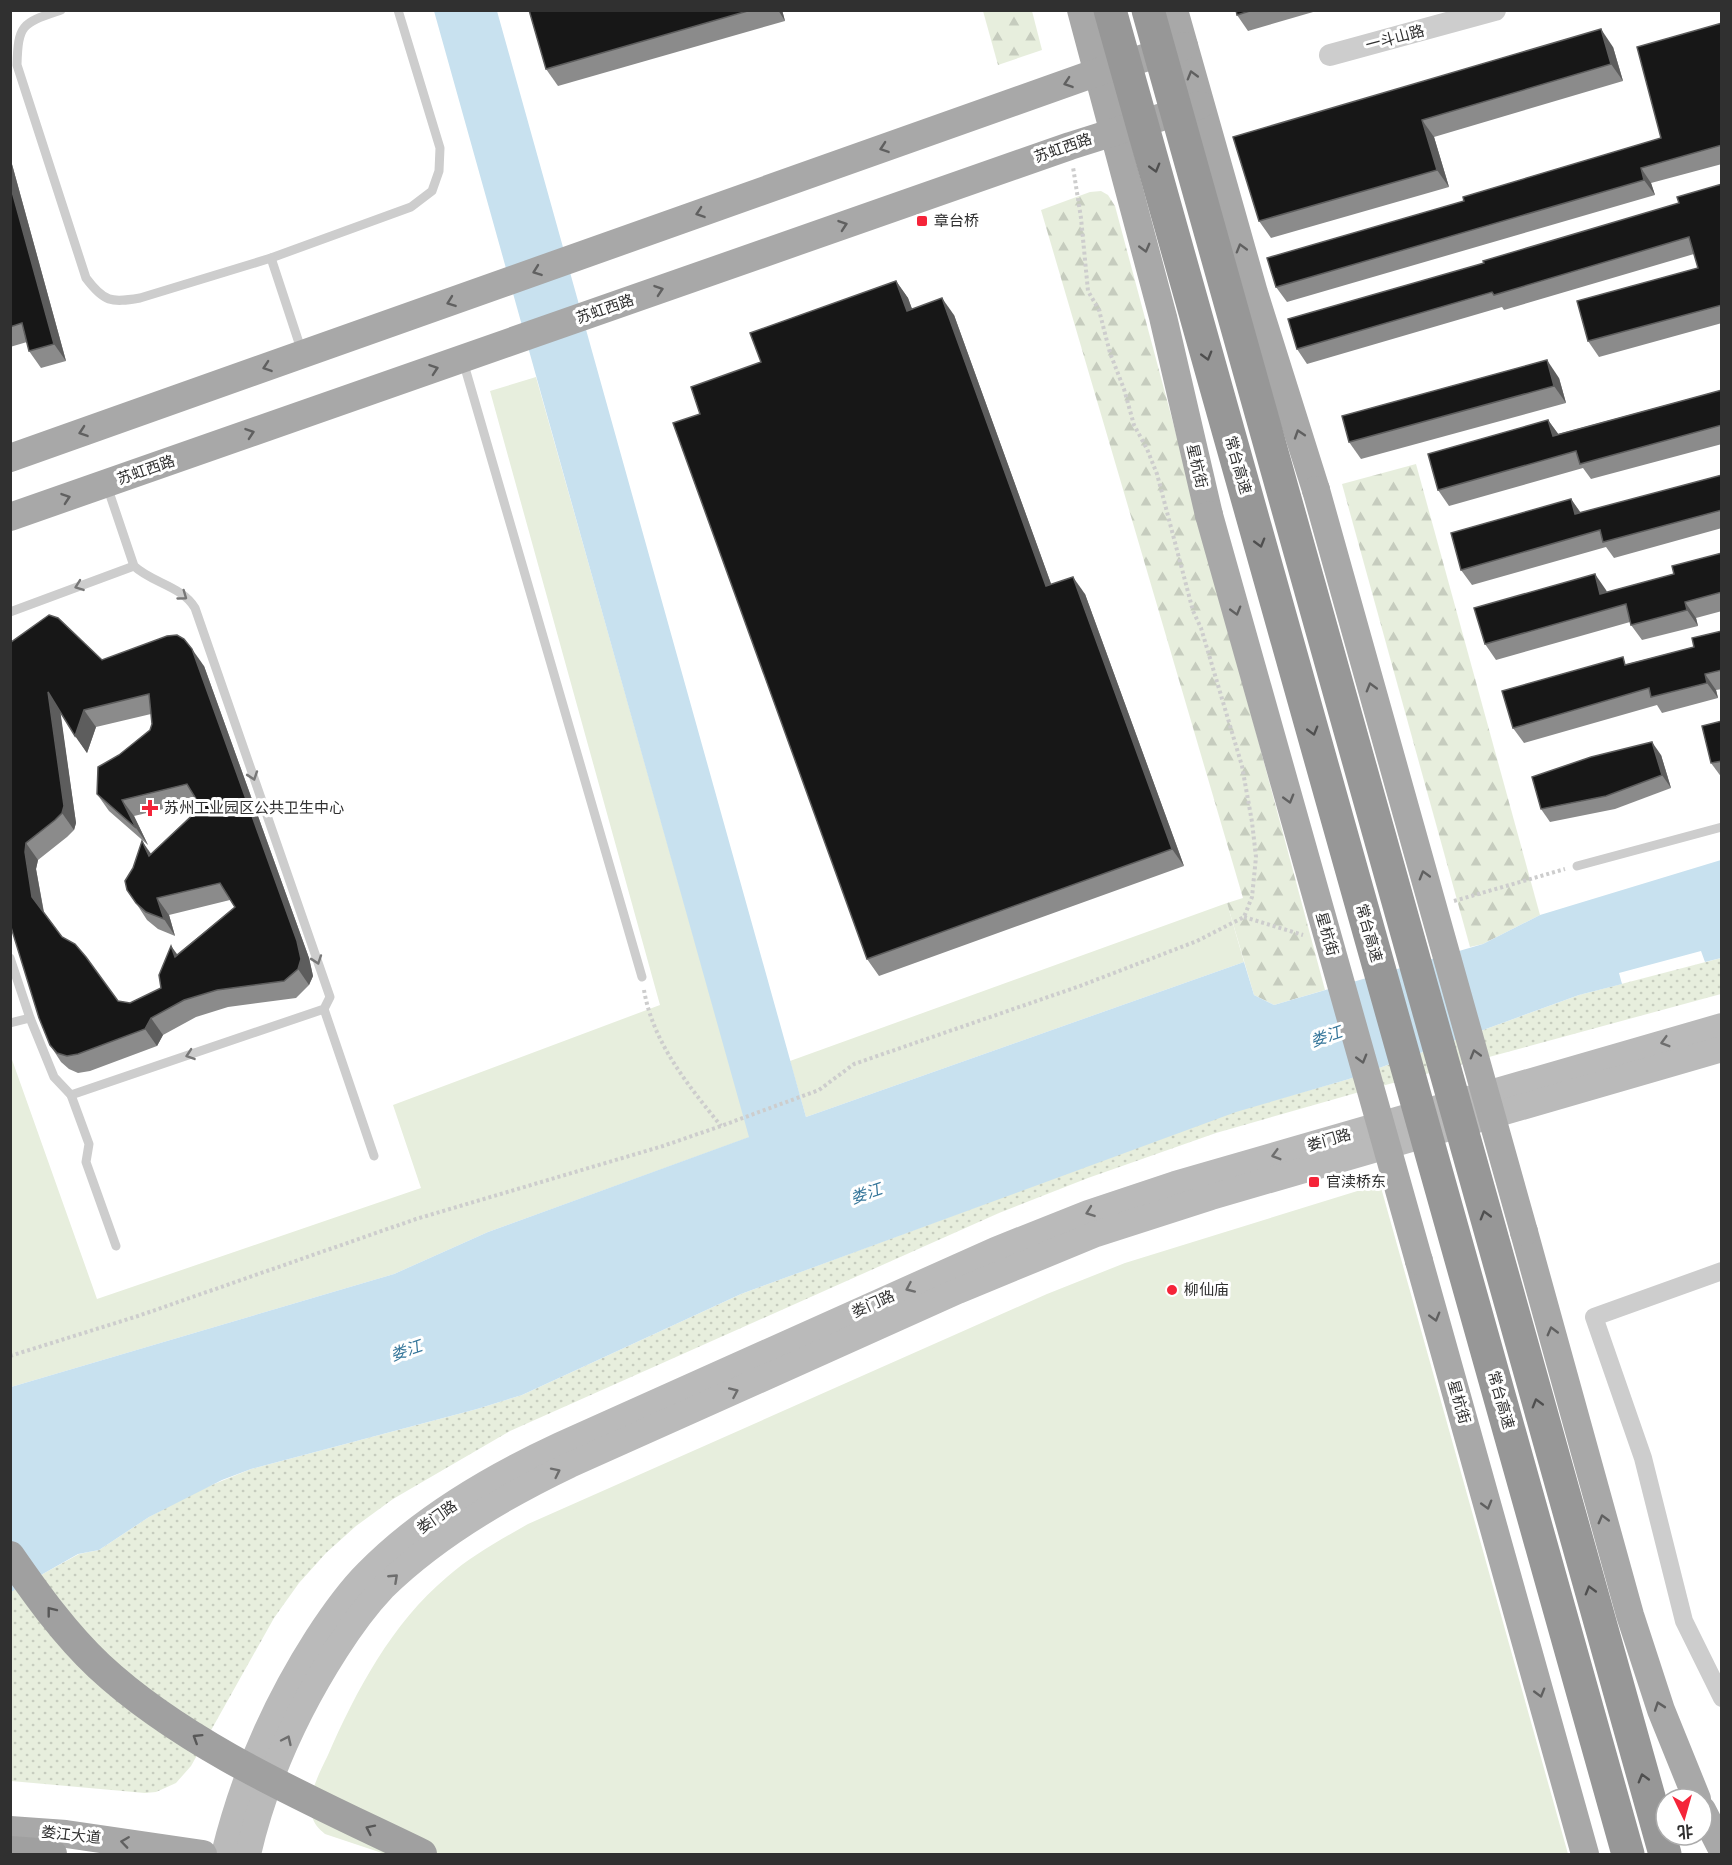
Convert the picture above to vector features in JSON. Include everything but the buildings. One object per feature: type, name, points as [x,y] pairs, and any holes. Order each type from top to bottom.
[{"type":"highway","name":"常台高速","points":[[1110,10],[1628,1854]]},
{"type":"highway","points":[[1148,10],[1665,1854]]},
{"type":"highway","points":[[10,1556],[68,1633],[97,1664],[141,1700],[188,1732],[247,1767],[422,1854]]},
{"type":"highway","points":[[10,1851],[52,1854]]},
{"type":"main road","name":"星杭街","points":[[1081,10],[1164,317],[1209,514],[1585,1854]]},
{"type":"main road","points":[[1174,10],[1254,293],[1316,490],[1630,1616],[1660,1710],[1692,1787]]},
{"type":"main road","points":[[10,458],[1098,72],[1184,46]]},
{"type":"main road","name":"苏虹西路","points":[[10,517],[1070,146],[1200,105]]},
{"type":"main road","name":"娄门路","points":[[224,1854],[243,1787],[263,1736],[286,1688],[335,1611],[366,1574],[397,1546],[467,1496],[514,1468],[560,1445],[949,1270],[1088,1213],[1175,1184],[1721,1033]]},
{"type":"main road","name":"娄门路","points":[[248,1854],[264,1794],[284,1745],[306,1699],[354,1624],[382,1589],[411,1563],[479,1515],[525,1488],[570,1465],[958,1291],[1096,1234],[1721,1033]]},
{"type":"main road","name":"娄江大道","points":[[10,1830],[78,1835],[203,1854]]},
{"type":"main road","points":[[1714,1833],[1722,1849]]},
{"type":"street","name":"一斗山路","points":[[1330,55],[1495,10]]},
{"type":"street","points":[[1722,1271],[1594,1317],[1643,1458],[1684,1621],[1722,1698]]},
{"type":"lane","points":[[62,10],[29,21],[17,39],[17,65],[86,278],[98,295],[119,302],[140,298],[271,258],[411,207],[432,191],[439,171],[440,148],[398,10]]},
{"type":"lane","points":[[271,258],[303,354]]},
{"type":"lane","points":[[463,359],[642,977]]},
{"type":"lane","points":[[70,1095],[324,1009],[330,997],[195,608],[188,597],[141,573],[134,566],[107,483]]},
{"type":"lane","points":[[10,612],[134,566]]},
{"type":"lane","points":[[1577,866],[1722,827]]},
{"type":"lane","points":[[10,958],[30,1018],[54,1077],[70,1095],[89,1144],[86,1162],[116,1246]]},
{"type":"lane","points":[[324,1009],[374,1156]]},
{"type":"lane","points":[[10,1023],[30,1018]]},
{"type":"path","points":[[10,1356],[138,1316],[416,1219],[652,1150],[721,1126],[819,1090],[854,1064],[1080,986],[1197,941],[1244,917],[1252,897],[1256,857],[1242,766],[1201,628],[1191,602],[1157,474],[1134,425],[1099,310],[1088,291],[1081,218],[1070,146]]},
{"type":"path","points":[[642,977],[648,1010],[665,1048],[683,1080],[721,1126]]},
{"type":"green space","points":[[983,11],[1032,11],[1042,50],[998,65]]},
{"type":"green space","points":[[1101,191],[1108,195],[1115,206],[1325,990],[1274,1005],[1254,995],[1227,903],[1243,898],[1041,210],[1090,192]]},
{"type":"green space","points":[[536,377],[750,1137],[488,1232],[394,1274],[11,1387],[10,1054],[97,1299],[421,1188],[393,1105],[660,1005],[490,391]]},
{"type":"green space","points":[[1416,464],[1540,915],[1483,944],[1470,947],[1342,484]]},
{"type":"green space","points":[[1227,903],[1244,962],[806,1117],[790,1061]]},
{"type":"green space","points":[[1721,958],[1721,994],[1216,1133],[1088,1178],[999,1213],[510,1431],[393,1499],[356,1526],[326,1553],[299,1583],[274,1618],[191,1766],[176,1783],[156,1792],[145,1793],[11,1781],[10,1592],[79,1554],[99,1550],[149,1517],[197,1491],[251,1469],[522,1395],[741,1294],[1236,1111],[1349,1079],[1579,995]]},
{"type":"green space","points":[[1380,1184],[1568,1854],[385,1854],[325,1834],[315,1824],[311,1800],[315,1785],[351,1707],[377,1659],[409,1615],[427,1595],[456,1569],[496,1542],[528,1524],[1047,1294],[1125,1263]]},
{"type":"water","name":"娄江","points":[[434,11],[497,11],[806,1117],[1244,962],[1254,995],[1274,1005],[1483,944],[1540,915],[1721,860],[1721,958],[1705,962],[1701,951],[1619,973],[1622,984],[1579,995],[1349,1079],[1236,1112],[741,1294],[522,1395],[251,1469],[222,1480],[149,1517],[99,1550],[78,1554],[11,1592],[11,1387],[394,1274],[488,1232],[749,1137]]},
{"type":"place","name":"章台桥","points":[[922,221]]},
{"type":"place","name":"苏州工业园区公共卫生中心","points":[[150,808]]},
{"type":"place","name":"官渎桥东","points":[[1314,1182]]},
{"type":"place","name":"柳仙庙","points":[[1172,1290]]}]
